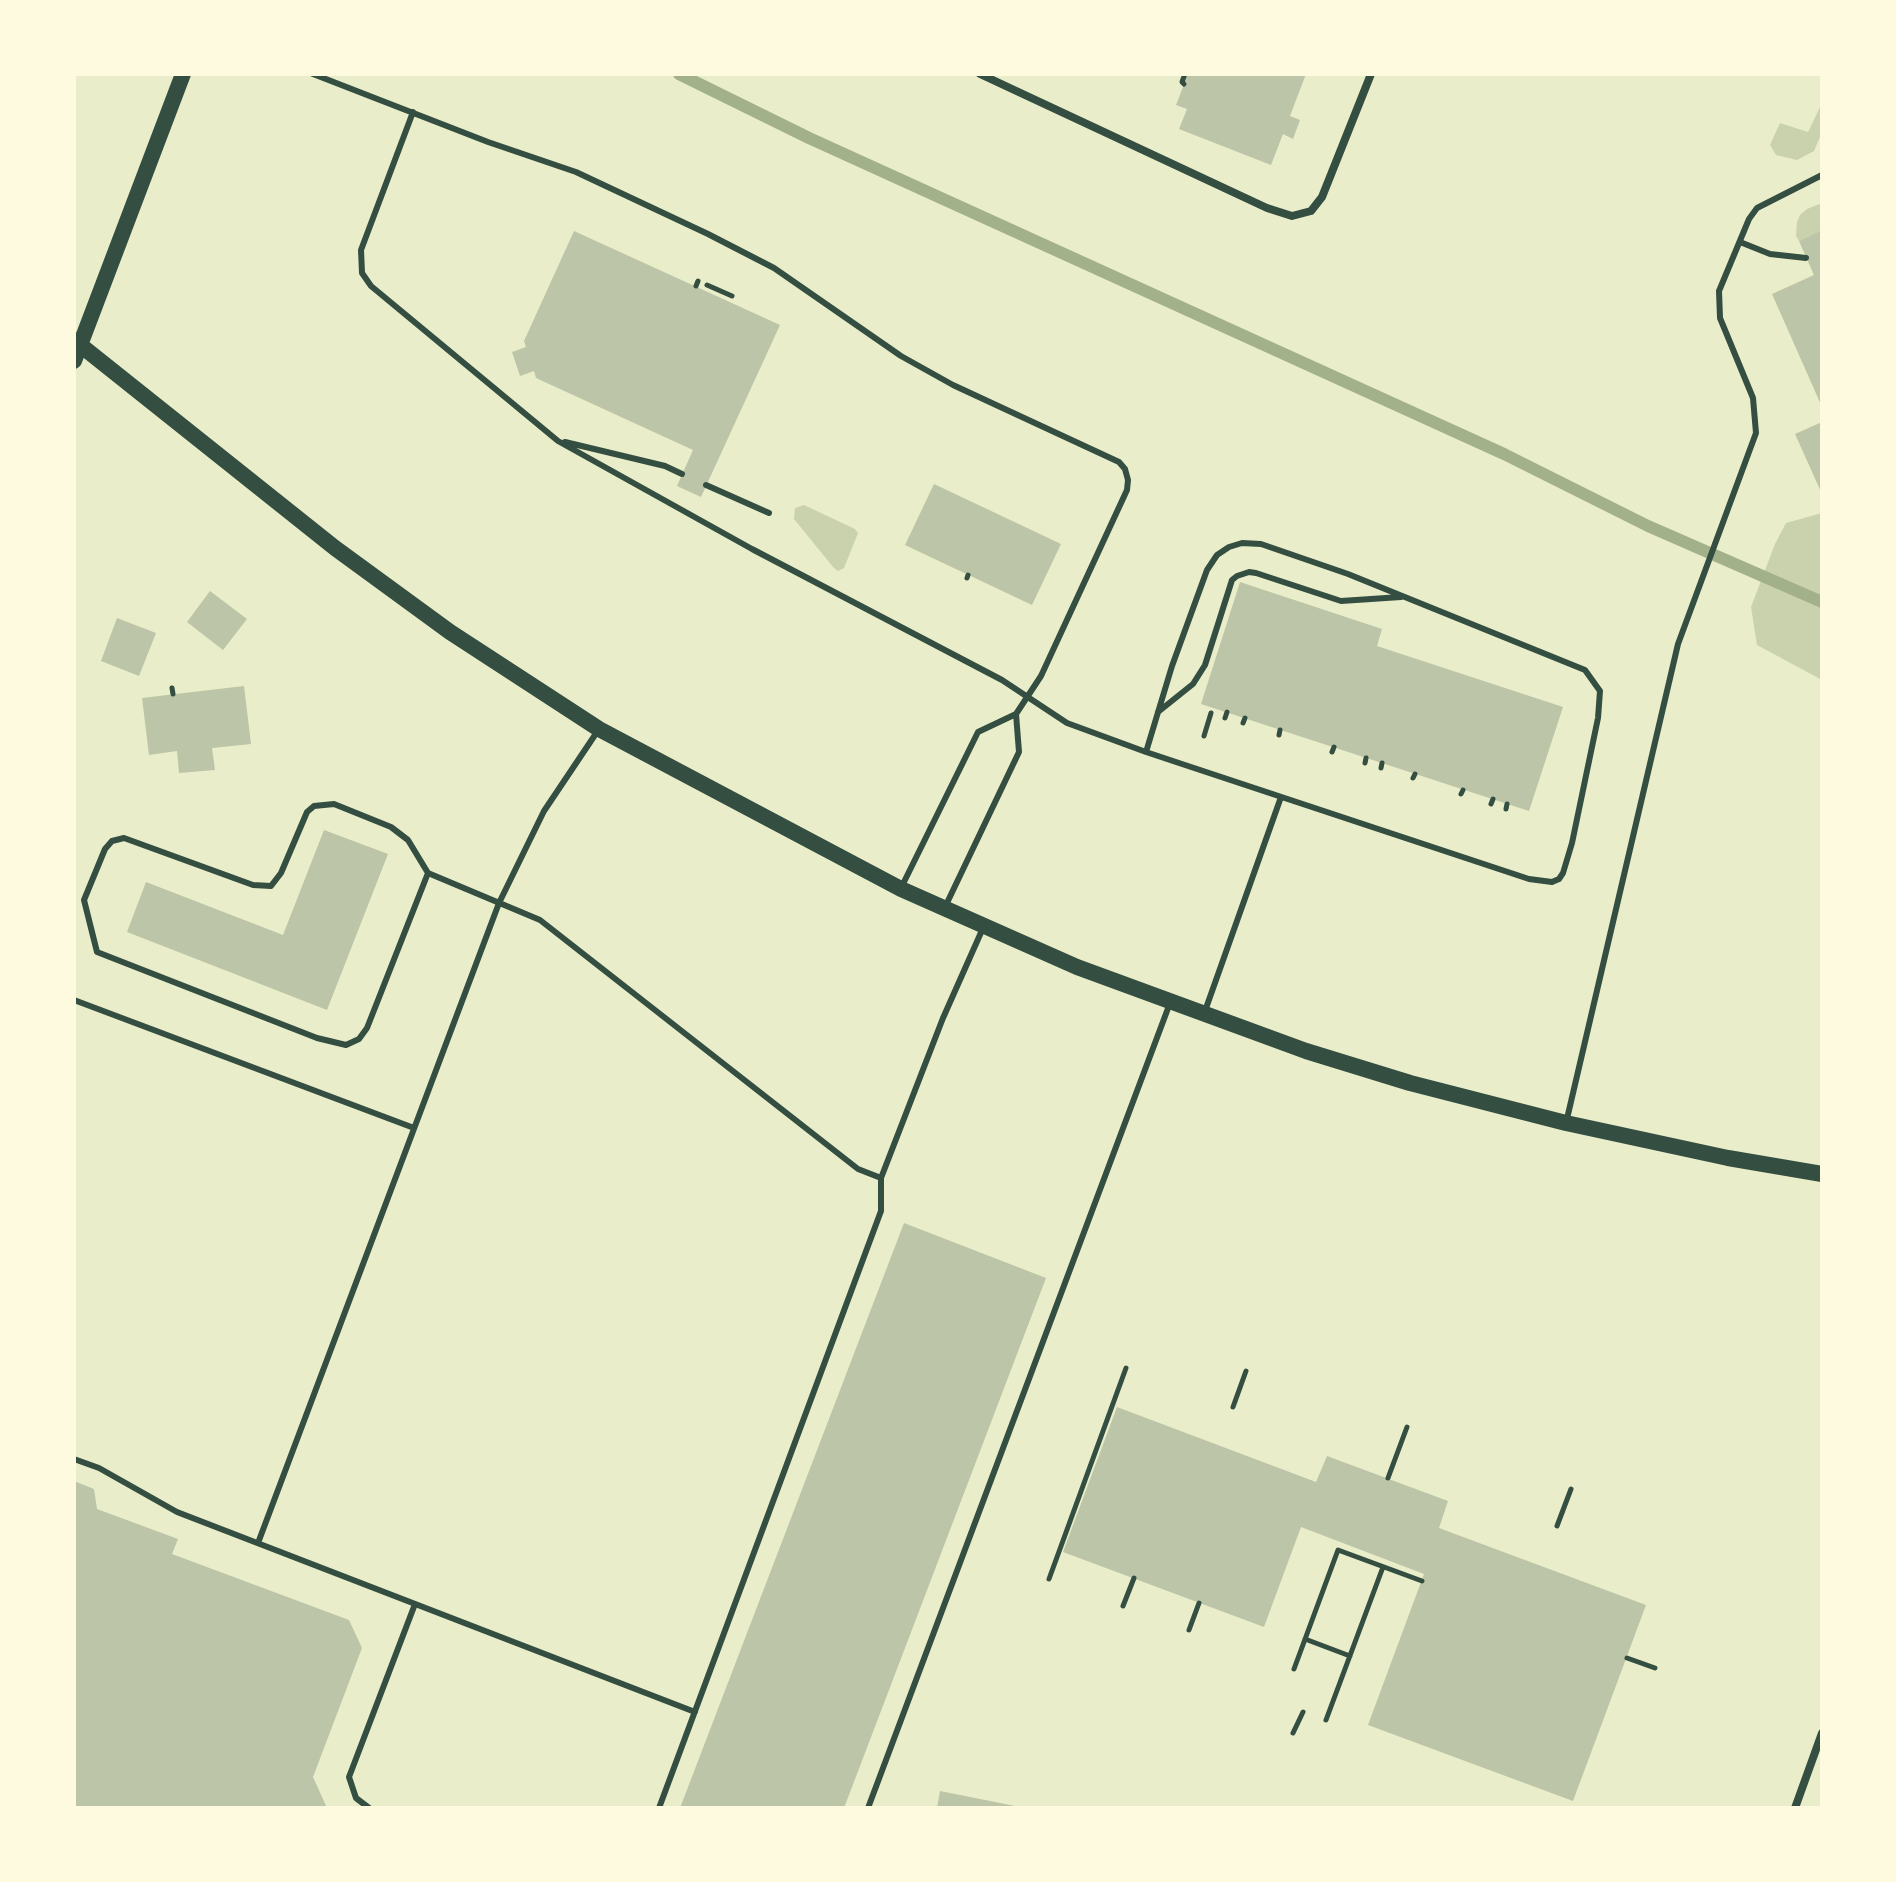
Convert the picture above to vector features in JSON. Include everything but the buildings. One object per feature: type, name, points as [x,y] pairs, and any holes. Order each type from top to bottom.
[{"type":"main road","points":[[183,74],[76,349],[335,548],[450,632],[599,729],[901,889],[983,928],[1077,967],[1306,1051],[1395,1078],[1566,1123],[1728,1158],[1822,1174]]},
{"type":"street","points":[[980,74],[1267,208],[1292,216],[1311,211],[1322,197],[1371,74]]},
{"type":"street","points":[[1795,1808],[1822,1733]]},
{"type":"lane","points":[[313,74],[488,142],[576,172],[708,234],[774,268],[901,356],[940,378],[1119,462],[1128,480],[1127,490],[1041,676],[1016,714],[978,732],[901,889]]},
{"type":"lane","points":[[413,112],[361,250],[362,273],[371,286],[558,441],[752,549],[1002,680],[1067,723],[1146,752],[1529,879],[1552,882],[1559,879],[1568,858],[1598,718],[1600,691],[1585,670],[1348,574],[1261,544],[1242,543],[1217,555],[1207,570],[1146,752]]},
{"type":"lane","points":[[1566,1123],[1678,644],[1756,433],[1753,398],[1720,318],[1719,291],[1749,219],[1757,208],[1822,175]]},
{"type":"lane","points":[[1740,242],[1770,254],[1806,258]]},
{"type":"lane","points":[[558,441],[665,466],[682,474]]},
{"type":"lane","points":[[706,485],[769,513]]},
{"type":"lane","points":[[1158,712],[1193,684],[1205,665],[1232,580],[1237,576],[1256,573],[1341,601],[1405,597]]},
{"type":"lane","points":[[944,910],[1019,752],[1016,714]]},
{"type":"lane","points":[[258,1543],[499,903],[544,811],[599,729]]},
{"type":"lane","points":[[1204,1014],[1281,797]]},
{"type":"lane","points":[[428,873],[367,1028],[359,1039],[346,1045],[317,1038],[97,952],[84,900],[105,849],[112,841],[124,838],[253,885],[271,886],[281,873],[307,812],[324,803],[334,804],[391,827],[408,840],[428,873],[540,920],[858,1169],[881,1178]]},
{"type":"lane","points":[[74,896],[84,900]]},
{"type":"lane","points":[[659,1808],[881,1211],[881,1178],[943,1018],[983,928]]},
{"type":"lane","points":[[74,1000],[414,1128]]},
{"type":"lane","points":[[868,1808],[1171,1002]]},
{"type":"lane","points":[[74,1459],[99,1468],[177,1512],[695,1712]]},
{"type":"lane","points":[[369,1808],[356,1798],[349,1777],[415,1604]]},
{"type":"path","points":[[1184,84],[1185,74]]},
{"type":"path","points":[[707,285],[732,296]]},
{"type":"path","points":[[1204,736],[1211,713]]},
{"type":"path","points":[[1049,1579],[1126,1368]]},
{"type":"path","points":[[1233,1407],[1246,1371]]},
{"type":"path","points":[[1388,1478],[1407,1427]]},
{"type":"path","points":[[1557,1526],[1571,1489]]},
{"type":"path","points":[[1294,1669],[1338,1550],[1422,1581]]},
{"type":"path","points":[[1326,1720],[1383,1567]]},
{"type":"path","points":[[1123,1606],[1134,1578]]},
{"type":"path","points":[[1189,1630],[1199,1603]]},
{"type":"path","points":[[1305,1639],[1350,1656]]},
{"type":"path","points":[[1627,1658],[1655,1668]]},
{"type":"path","points":[[1293,1733],[1303,1712]]},
{"type":"green space","points":[[1822,103],[1822,132],[1814,151],[1797,160],[1776,155],[1770,145],[1780,123],[1808,132]]},
{"type":"green space","points":[[1822,203],[1822,230],[1799,241],[1796,236],[1800,215]]},
{"type":"green space","points":[[804,505],[858,533],[844,568],[838,571],[833,567],[794,519],[795,508]]},
{"type":"green space","points":[[1822,513],[1822,680],[1757,645],[1751,607],[1786,523]]},
{"type":"waterway","points":[[679,74],[809,138],[1504,454],[1648,526],[1822,602]]}]
